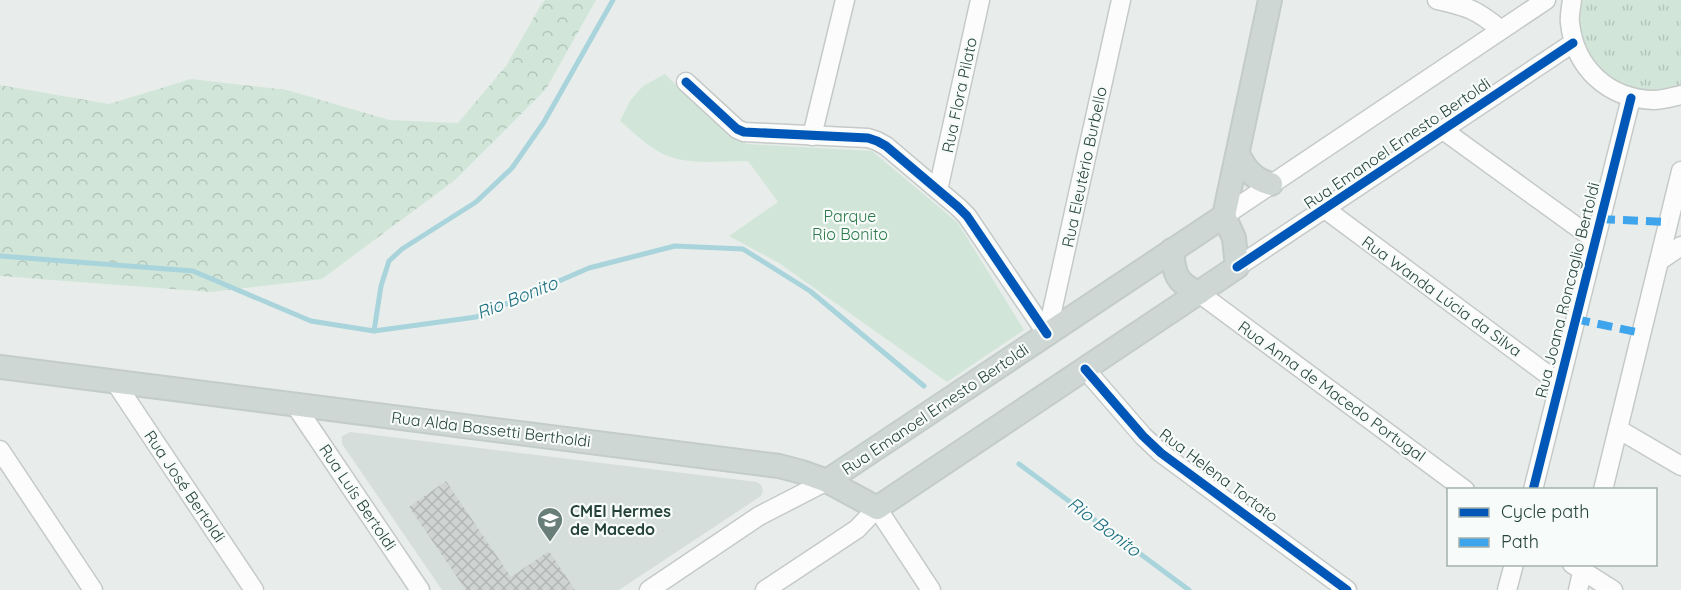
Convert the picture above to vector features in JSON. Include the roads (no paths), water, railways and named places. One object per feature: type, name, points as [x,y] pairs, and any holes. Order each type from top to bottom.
[{"type":"main road","points":[[1238,267],[1234,238],[1224,216],[1270,0]]},
{"type":"main road","points":[[1238,154],[1253,177],[1271,184]]},
{"type":"main road","name":"Rua Emanoel Ernesto Bertoldi","points":[[827,481],[1224,216]]},
{"type":"main road","points":[[1172,250],[1175,274],[1181,283],[1199,293]]},
{"type":"main road","name":"Rua Emanoel Ernesto Bertoldi","points":[[877,508],[1238,267]]},
{"type":"main road","name":"Rua Alda Bassetti Bertholdi","points":[[0,367],[779,466],[827,481],[877,508]]},
{"type":"street","points":[[812,136],[845,0]]},
{"type":"street","name":"Rua Flora Pilato","points":[[938,190],[980,0]]},
{"type":"street","name":"Rua Eleutério Burbello","points":[[1047,334],[1121,0]]},
{"type":"street","points":[[1437,0],[1474,9],[1501,30]]},
{"type":"street","name":"Rua Emanoel Ernesto Bertoldi","points":[[1224,216],[1546,0]]},
{"type":"street","points":[[1572,0],[1569,21],[1573,43],[1586,67],[1606,87],[1631,98],[1656,100],[1681,95]]},
{"type":"street","name":"Rua Emanoel Ernesto Bertoldi","points":[[1238,267],[1573,43]]},
{"type":"street","points":[[686,82],[737,129],[744,132],[868,138],[877,141],[958,207],[975,226],[1047,334]]},
{"type":"street","name":"Rua Joana Roncaglio Bertoldi","points":[[1533,488],[1631,98]]},
{"type":"street","points":[[1443,130],[1595,240]]},
{"type":"street","points":[[1603,488],[1681,171]]},
{"type":"street","name":"Rua Wanda Lúcia da Silva","points":[[1325,209],[1559,383]]},
{"type":"street","points":[[1659,261],[1681,246]]},
{"type":"street","name":"Rua Anna de Macedo Portugal","points":[[1199,293],[1465,488]]},
{"type":"street","name":"Rua Helena Tortato","points":[[1085,369],[1143,436],[1161,453],[1347,590]]},
{"type":"street","name":"Rua José Bertoldi","points":[[115,382],[254,590]]},
{"type":"street","name":"Rua Luís Bertoldi","points":[[295,405],[420,590]]},
{"type":"street","points":[[1618,429],[1681,466]]},
{"type":"street","points":[[0,450],[93,590]]},
{"type":"street","name":"Rua Emanoel Ernesto Bertoldi","points":[[649,590],[759,516],[827,481]]},
{"type":"street","name":"Rua Emanoel Ernesto Bertoldi","points":[[765,590],[857,529],[877,508]]},
{"type":"street","name":"Rua Alda Bassetti Bertholdi","points":[[877,508],[931,590]]},
{"type":"street","points":[[1507,590],[1513,566]]},
{"type":"street","points":[[1578,590],[1580,567],[1613,590]]},
{"type":"waterway","points":[[374,331],[381,286],[389,261],[402,249],[476,202],[512,168],[544,122],[613,0]]},
{"type":"waterway","name":"Rio Bonito","points":[[0,256],[193,271],[311,321],[374,331],[476,317],[589,268],[675,246],[743,249],[810,291],[924,386]]},
{"type":"waterway","name":"Rio Bonito","points":[[1019,464],[1189,590]]},
{"type":"place","name":"CMEI Hermes de Macedo","points":[[550,543]]},
{"type":"park label","name":"Parque Rio Bonito","points":[[850,225]]}]
